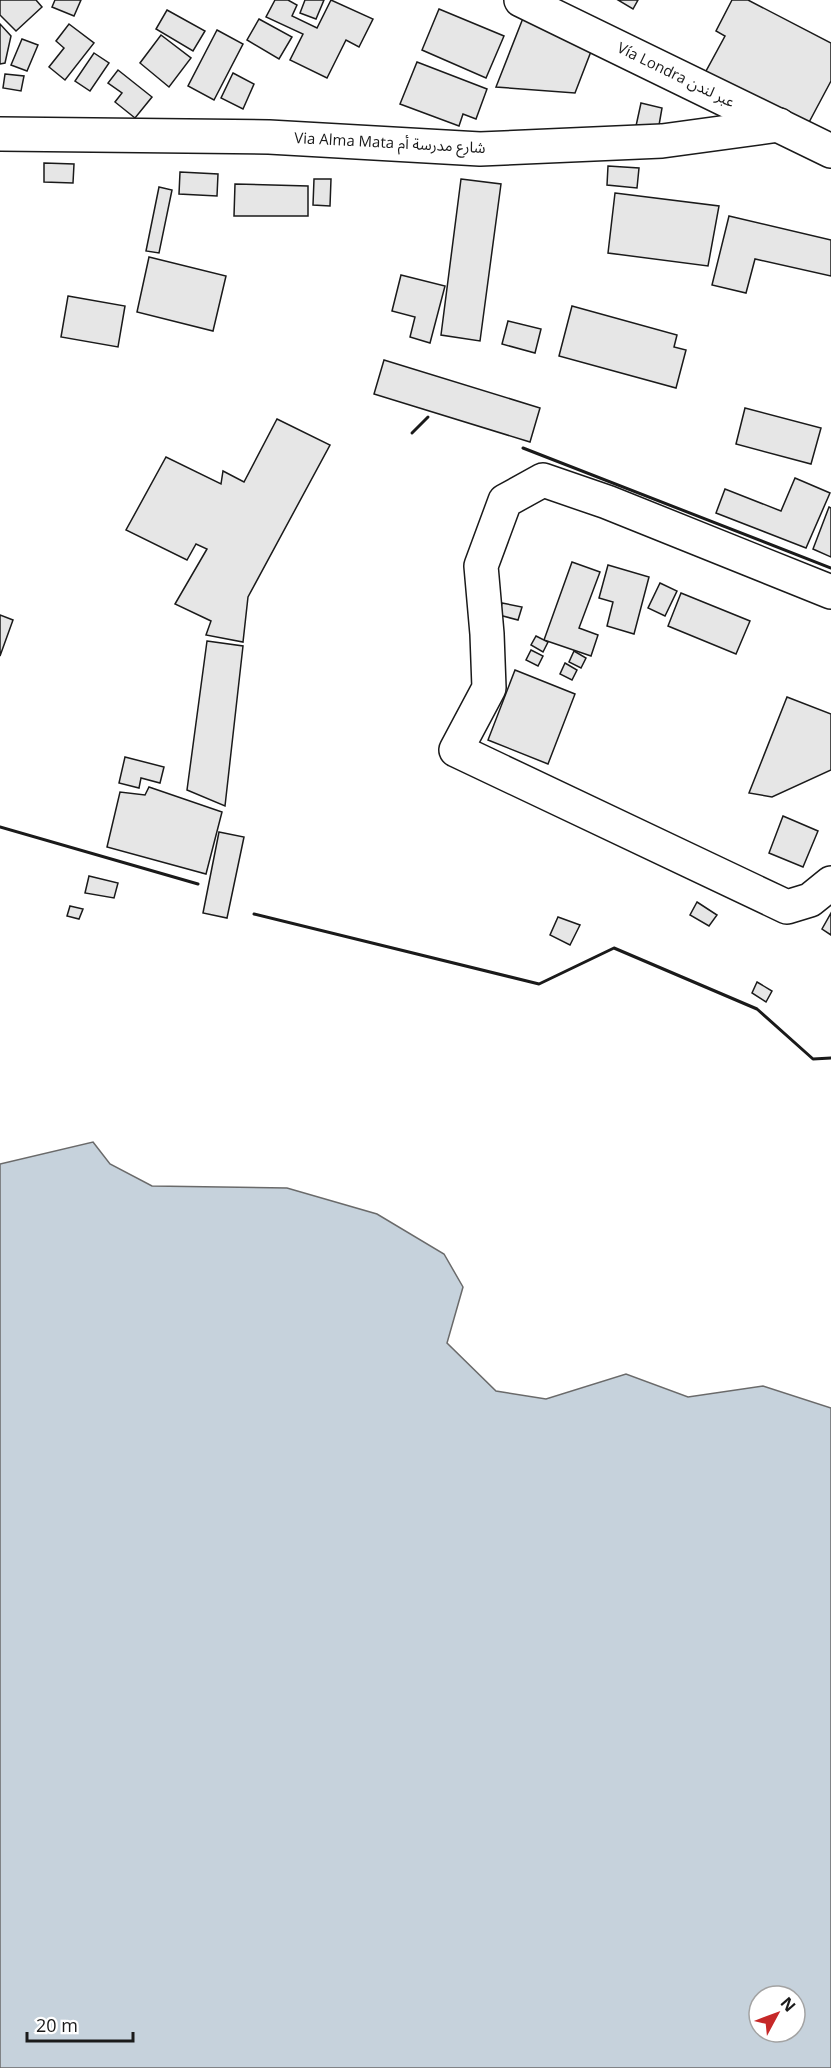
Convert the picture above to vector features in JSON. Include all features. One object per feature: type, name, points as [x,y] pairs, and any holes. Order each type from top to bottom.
[{"type":"street","name":"Vía Londra عبر لندن","points":[[520,0],[831,150]]},
{"type":"street","name":"Via Alma Mata شارع مدرسة أم","points":[[0,134],[269,137],[480,149],[662,141],[779,125]]},
{"type":"street","points":[[831,592],[607,502],[543,480],[505,501],[481,566],[489,688],[456,750],[787,907],[810,900],[831,883]]},
{"type":"shaded area","points":[[93,1142],[110,1164],[152,1186],[287,1188],[377,1214],[444,1254],[463,1287],[447,1343],[496,1391],[546,1399],[626,1374],[688,1397],[763,1386],[831,1408],[831,2068],[0,2068],[0,1164]]},
{"type":"building","points":[[0,0],[36,0],[42,7],[16,31],[0,15]]},
{"type":"building","points":[[55,0],[81,0],[74,16],[52,7]]},
{"type":"building","points":[[275,0],[288,0],[297,5],[292,16],[317,28],[331,0],[373,19],[359,47],[346,40],[327,78],[290,60],[303,34],[266,17]]},
{"type":"building","points":[[305,0],[324,0],[316,19],[300,13]]},
{"type":"building","points":[[618,0],[638,0],[633,9]]},
{"type":"building","points":[[732,0],[748,0],[831,43],[831,81],[807,126],[705,73],[725,36],[716,31]]},
{"type":"building","points":[[527,8],[595,41],[575,93],[496,87]]},
{"type":"building","points":[[439,9],[504,36],[486,78],[422,50]]},
{"type":"building","points":[[167,10],[205,31],[193,51],[156,29]]},
{"type":"building","points":[[259,19],[292,37],[279,59],[247,40]]},
{"type":"building","points":[[0,24],[11,36],[5,63],[0,64]]},
{"type":"building","points":[[69,24],[94,43],[65,80],[49,67],[64,48],[56,41]]},
{"type":"building","points":[[217,30],[243,44],[214,100],[188,86]]},
{"type":"building","points":[[161,35],[191,58],[169,87],[140,63]]},
{"type":"building","points":[[22,39],[38,45],[27,71],[11,65]]},
{"type":"building","points":[[94,53],[109,63],[90,91],[75,81]]},
{"type":"building","points":[[417,62],[487,89],[476,119],[463,114],[459,126],[400,104]]},
{"type":"building","points":[[118,70],[152,97],[135,118],[115,102],[122,93],[108,83]]},
{"type":"building","points":[[233,73],[254,84],[243,109],[221,98]]},
{"type":"building","points":[[5,74],[24,76],[21,91],[3,88]]},
{"type":"building","points":[[641,103],[662,108],[658,131],[636,126]]},
{"type":"building","points":[[44,163],[74,164],[73,183],[44,182]]},
{"type":"building","points":[[608,166],[639,168],[637,188],[607,185]]},
{"type":"building","points":[[180,172],[218,174],[217,196],[179,194]]},
{"type":"building","points":[[314,179],[331,179],[330,206],[313,205]]},
{"type":"building","points":[[461,179],[501,184],[480,341],[441,335]]},
{"type":"building","points":[[235,184],[308,186],[308,216],[234,216]]},
{"type":"building","points":[[159,187],[172,190],[159,253],[146,251]]},
{"type":"building","points":[[615,193],[719,206],[708,266],[608,253]]},
{"type":"building","points":[[729,216],[831,240],[831,276],[755,259],[746,293],[712,285]]},
{"type":"building","points":[[149,257],[226,276],[213,331],[137,312]]},
{"type":"building","points":[[401,275],[445,286],[430,343],[410,337],[415,317],[392,311]]},
{"type":"building","points":[[68,296],[125,306],[118,347],[61,337]]},
{"type":"building","points":[[572,306],[677,335],[674,347],[686,350],[676,388],[559,356]]},
{"type":"building","points":[[508,321],[541,329],[535,353],[502,344]]},
{"type":"building","points":[[384,360],[540,408],[530,442],[374,394]]},
{"type":"building","points":[[745,408],[821,428],[811,464],[736,444]]},
{"type":"building","points":[[277,419],[330,445],[248,597],[243,642],[206,635],[211,621],[175,604],[207,549],[196,544],[187,560],[126,530],[166,457],[221,484],[223,471],[244,482]]},
{"type":"building","points":[[795,478],[830,493],[806,548],[716,513],[725,489],[781,511]]},
{"type":"building","points":[[829,507],[831,508],[831,557],[813,549]]},
{"type":"building","points":[[572,562],[600,572],[579,628],[598,635],[591,656],[544,640]]},
{"type":"building","points":[[608,565],[649,577],[634,634],[607,626],[613,602],[599,598]]},
{"type":"building","points":[[660,583],[677,591],[665,616],[648,608]]},
{"type":"building","points":[[681,593],[750,621],[736,654],[668,626]]},
{"type":"building","points":[[502,603],[522,607],[518,620],[499,615]]},
{"type":"building","points":[[0,615],[13,620],[0,656]]},
{"type":"building","points":[[536,636],[548,642],[543,652],[531,645]]},
{"type":"building","points":[[207,641],[243,646],[225,806],[187,790]]},
{"type":"building","points":[[531,650],[543,656],[538,666],[526,660]]},
{"type":"building","points":[[574,651],[586,658],[581,668],[569,662]]},
{"type":"building","points":[[565,663],[577,670],[572,680],[560,674]]},
{"type":"building","points":[[515,670],[575,694],[548,764],[488,740]]},
{"type":"building","points":[[787,697],[831,714],[831,770],[772,797],[749,793]]},
{"type":"building","points":[[125,757],[164,767],[160,783],[141,778],[139,788],[119,783]]},
{"type":"building","points":[[149,787],[222,812],[206,874],[107,847],[120,792],[145,795]]},
{"type":"building","points":[[783,816],[818,831],[803,867],[769,853]]},
{"type":"building","points":[[219,832],[244,837],[227,918],[203,913]]},
{"type":"building","points":[[89,876],[118,883],[114,898],[85,893]]},
{"type":"building","points":[[697,902],[717,915],[709,926],[690,915]]},
{"type":"building","points":[[70,906],[83,909],[79,919],[67,916]]},
{"type":"building","points":[[831,913],[831,935],[822,929]]},
{"type":"building","points":[[558,917],[580,925],[570,945],[550,935]]},
{"type":"building","points":[[757,982],[772,991],[766,1002],[752,993]]},
{"type":"wall","points":[[412,433],[428,417]]},
{"type":"wall","points":[[523,448],[831,568]]},
{"type":"wall","points":[[0,827],[198,884]]},
{"type":"wall","points":[[254,914],[539,984],[614,948],[757,1009],[813,1059],[831,1058]]}]
